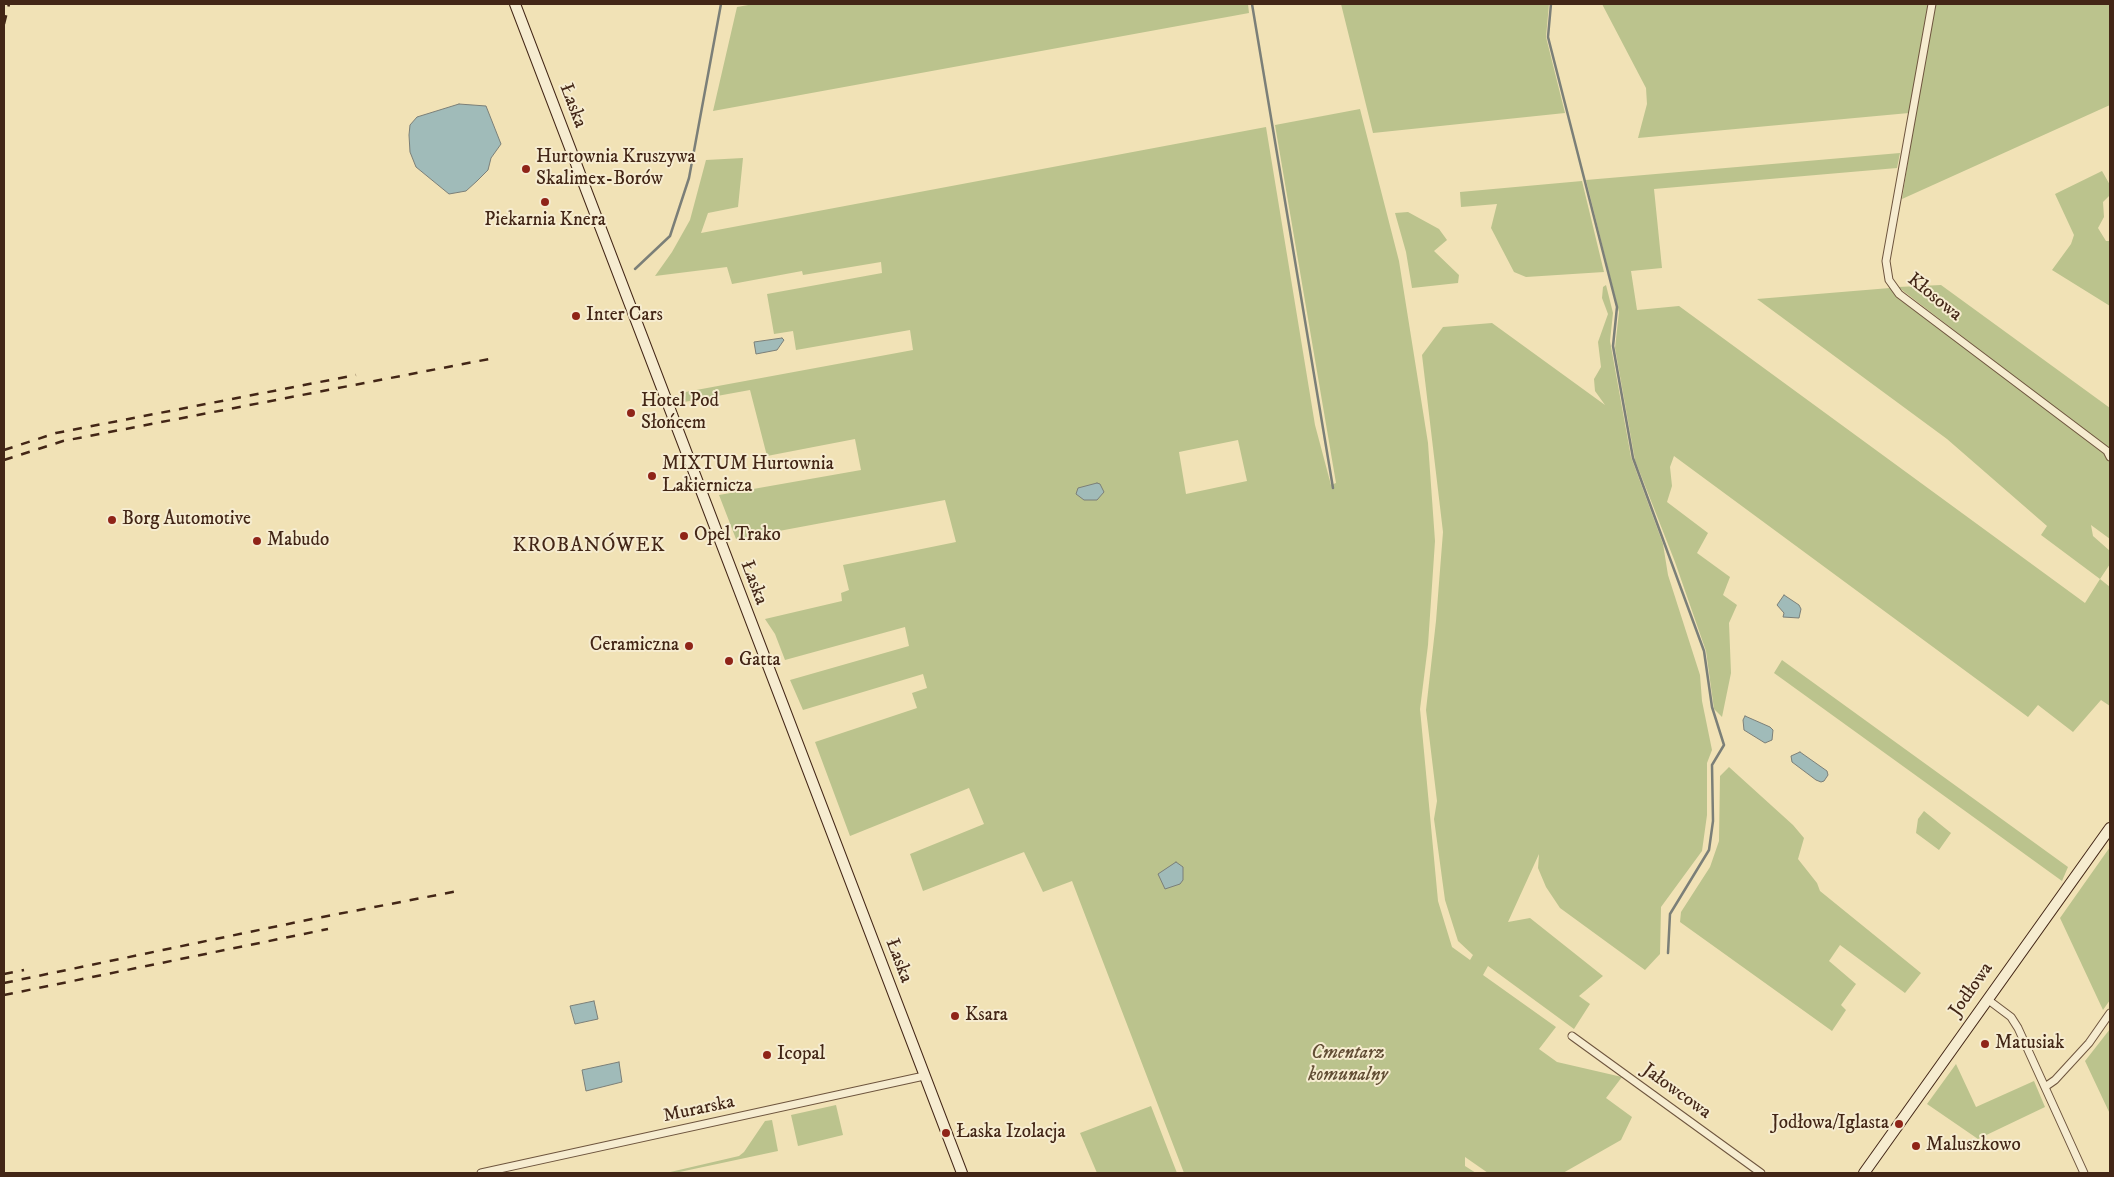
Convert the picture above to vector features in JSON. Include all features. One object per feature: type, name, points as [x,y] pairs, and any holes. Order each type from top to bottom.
[{"type":"main road","name":"Łaska","points":[[515,4],[962,1173]]},
{"type":"main road","name":"Jodłowa","points":[[1864,1173],[2110,828]]},
{"type":"street","name":"Kłosowa","points":[[1932,4],[1886,262],[1889,280],[1899,294],[2108,451],[2110,457]]},
{"type":"street","points":[[1987,999],[2014,1023],[2084,1173]]},
{"type":"street","points":[[2045,1087],[2055,1080],[2089,1042],[2110,1013]]},
{"type":"street","name":"Jałowcowa","points":[[1572,1036],[1761,1173]]},
{"type":"street","name":"Murarska","points":[[481,1173],[924,1076]]},
{"type":"street","points":[[518,1165],[520,1173]]},
{"type":"green space","points":[[754,4],[1248,4],[1249,13],[713,111],[737,7]]},
{"type":"green space","points":[[1341,4],[1549,4],[1546,37],[1565,113],[1373,133]]},
{"type":"green space","points":[[1602,4],[1928,4],[1909,113],[1638,138],[1647,104],[1646,88]]},
{"type":"green space","points":[[1933,4],[2110,4],[2110,105],[1902,199]]},
{"type":"green space","name":"Cmentarz komunalny","points":[[1360,109],[1399,261],[1428,443],[1435,541],[1428,645],[1420,709],[1438,901],[1452,947],[1470,960],[1473,955],[1458,941],[1445,900],[1434,819],[1437,801],[1426,710],[1443,532],[1422,355],[1443,327],[1492,323],[1605,405],[1595,391],[1594,379],[1601,367],[1598,342],[1608,314],[1602,298],[1603,287],[1606,285],[1613,313],[1610,341],[1631,457],[1663,544],[1668,575],[1700,675],[1702,701],[1712,750],[1707,763],[1707,815],[1702,851],[1661,907],[1660,954],[1645,970],[1560,908],[1546,887],[1538,868],[1539,854],[1508,922],[1530,918],[1603,976],[1579,996],[1590,1004],[1574,1029],[1488,966],[1483,975],[1556,1027],[1539,1049],[1557,1062],[1622,1077],[1606,1098],[1632,1117],[1621,1140],[1563,1173],[1488,1173],[1465,1157],[1465,1166],[1476,1173],[1184,1173],[1072,881],[1043,892],[1024,852],[923,891],[910,854],[984,824],[969,788],[850,836],[815,742],[917,708],[912,693],[927,688],[923,674],[803,710],[790,680],[909,646],[905,627],[785,660],[775,634],[765,619],[842,601],[841,593],[849,590],[843,565],[956,542],[945,500],[736,539],[719,495],[861,470],[855,439],[767,456],[750,390],[684,402],[680,393],[913,350],[910,330],[796,350],[793,331],[774,334],[767,294],[882,273],[881,262],[803,275],[802,271],[732,284],[727,267],[655,276],[672,252],[690,220],[706,160],[743,158],[738,207],[708,213],[701,233],[1266,127],[1315,425],[1331,485],[1336,483],[1275,125]],"holes":[[[1238,440],[1247,481],[1186,494],[1179,452]]]},
{"type":"green space","points":[[1900,153],[1897,168],[1654,189],[1662,268],[1631,271],[1637,310],[1679,306],[2085,603],[2100,579],[2110,587],[2110,706],[2101,700],[2073,732],[2038,705],[2028,717],[1674,456],[1670,467],[1672,486],[1667,502],[1708,533],[1697,553],[1730,577],[1723,595],[1737,605],[1729,623],[1731,673],[1722,717],[1714,709],[1706,651],[1675,562],[1635,460],[1615,348],[1619,312],[1586,180]]},
{"type":"green space","points":[[2102,171],[2110,185],[2110,195],[2103,202],[2104,217],[2098,228],[2106,241],[2110,241],[2110,306],[2052,270],[2071,244],[2074,235],[2055,194]]},
{"type":"green space","points":[[1582,181],[1604,272],[1526,277],[1514,272],[1491,228],[1497,204],[1461,207],[1460,192]]},
{"type":"green space","points":[[1408,212],[1439,229],[1447,240],[1434,251],[1459,275],[1458,283],[1412,288],[1406,252],[1395,213]]},
{"type":"green space","points":[[1941,285],[2110,408],[2110,450],[1898,287]]},
{"type":"green space","points":[[1890,288],[1900,300],[2110,455],[2110,539],[2091,525],[2093,536],[2110,551],[2110,564],[2100,579],[2041,535],[2047,526],[1947,439],[1757,299]]},
{"type":"green space","points":[[1782,660],[2068,867],[2062,881],[1774,673]]},
{"type":"green space","points":[[1729,767],[1793,825],[1804,838],[1798,859],[1817,883],[1820,891],[1921,973],[1905,993],[1840,945],[1829,961],[1856,984],[1841,1005],[1846,1010],[1832,1031],[1680,922],[1681,912],[1710,867],[1719,841],[1720,776]]},
{"type":"green space","points":[[1924,811],[1951,833],[1939,850],[1916,833],[1918,819]]},
{"type":"green space","points":[[2110,847],[2110,1000],[2103,1010],[2060,918]]},
{"type":"green space","points":[[2110,1029],[2110,1114],[2085,1061]]},
{"type":"green space","points":[[1956,1064],[1976,1107],[2034,1081],[2045,1107],[1978,1139],[1927,1104]]},
{"type":"green space","points":[[836,1105],[843,1135],[798,1146],[791,1115]]},
{"type":"green space","points":[[1151,1106],[1177,1173],[1097,1173],[1080,1133]]},
{"type":"green space","points":[[772,1120],[778,1151],[675,1173],[666,1173],[739,1156],[744,1152],[765,1121]]},
{"type":"water","points":[[459,104],[486,106],[501,144],[491,158],[488,170],[477,181],[466,191],[449,194],[416,167],[410,152],[410,125],[417,117]]},
{"type":"water","points":[[782,338],[784,340],[777,350],[756,354],[754,342]]},
{"type":"water","points":[[1097,483],[1100,484],[1104,492],[1097,500],[1084,500],[1076,494],[1078,488]]},
{"type":"water","points":[[1784,595],[1799,605],[1801,609],[1799,618],[1783,617],[1784,613],[1777,605]]},
{"type":"water","points":[[1745,716],[1770,727],[1773,730],[1772,740],[1765,743],[1744,730],[1743,720]]},
{"type":"water","points":[[1800,752],[1827,771],[1828,775],[1824,781],[1816,780],[1792,762],[1791,756]]},
{"type":"water","points":[[1176,862],[1183,867],[1183,880],[1180,884],[1165,889],[1158,874]]},
{"type":"water","points":[[594,1001],[598,1019],[575,1024],[570,1006]]},
{"type":"water","points":[[619,1062],[622,1082],[586,1091],[582,1070]]},
{"type":"waterway","points":[[635,269],[670,236],[689,178],[721,4]]},
{"type":"waterway","points":[[1252,4],[1333,488]]},
{"type":"waterway","points":[[1551,4],[1548,37],[1617,307],[1613,346],[1633,458],[1704,651],[1712,707],[1724,745],[1712,765],[1713,821],[1709,850],[1670,914],[1668,953]]},
{"type":"railway","points":[[4,24],[9,4]]},
{"type":"railway","points":[[4,460],[63,441],[489,359]]},
{"type":"railway","points":[[4,450],[56,433],[356,375]]},
{"type":"railway","points":[[4,983],[312,919],[458,891]]},
{"type":"railway","points":[[4,995],[328,929]]},
{"type":"railway","points":[[4,974],[24,970]]},
{"type":"place","name":"Hurtownia Kruszywa Skalimex-Borów","points":[[526,169]]},
{"type":"place","name":"Piekarnia Knera","points":[[545,202]]},
{"type":"place","name":"Inter Cars","points":[[576,316]]},
{"type":"place","name":"Hotel Pod Słońcem","points":[[631,413]]},
{"type":"place","name":"MIXTUM Hurtownia Lakiernicza","points":[[652,476]]},
{"type":"place","name":"Borg Automotive","points":[[112,520]]},
{"type":"place","name":"Opel Trako","points":[[684,536]]},
{"type":"place","name":"Mabudo","points":[[257,541]]},
{"type":"place","name":"Ceramiczna","points":[[689,646]]},
{"type":"place","name":"Gatta","points":[[729,661]]},
{"type":"place","name":"Ksara","points":[[955,1016]]},
{"type":"place","name":"Matusiak","points":[[1985,1044]]},
{"type":"place","name":"Icopal","points":[[767,1055]]},
{"type":"place","name":"Jodłowa/Iglasta","points":[[1899,1124]]},
{"type":"place","name":"Łaska Izolacja","points":[[946,1133]]},
{"type":"place","name":"Maluszkowo","points":[[1916,1146]]},
{"type":"district","name":"KROBANÓWEK","points":[[589,547]]}]
